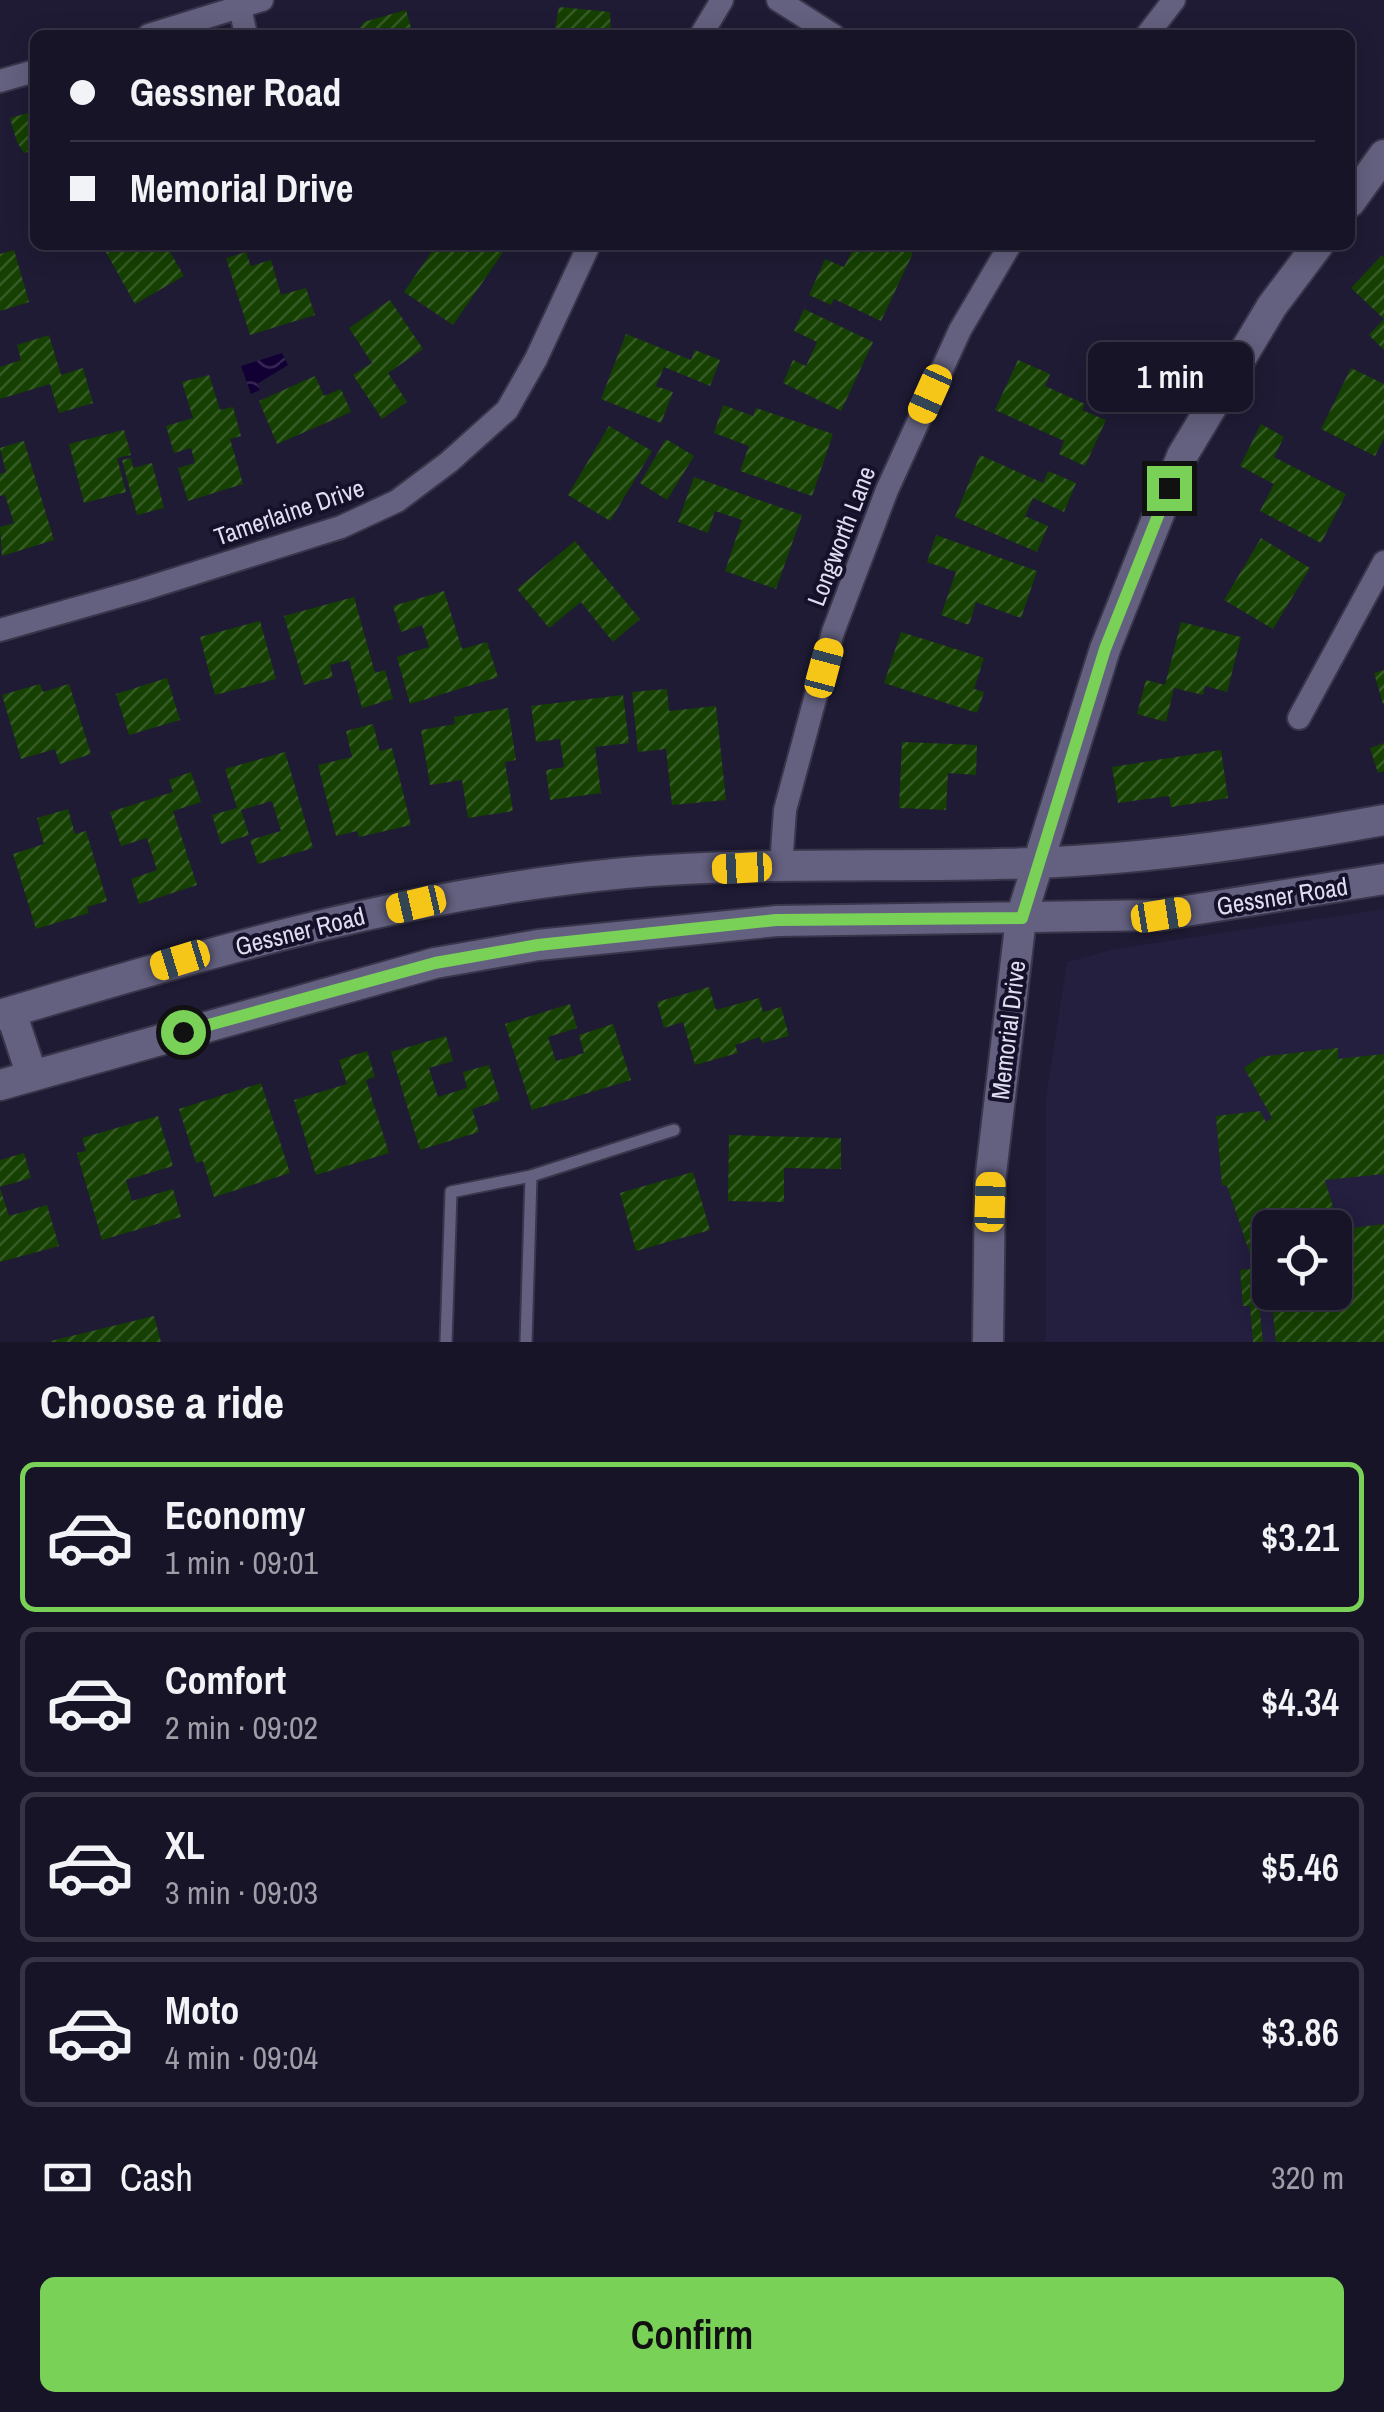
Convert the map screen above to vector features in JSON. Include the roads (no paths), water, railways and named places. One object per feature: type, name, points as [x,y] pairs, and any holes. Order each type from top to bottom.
[{"type":"main road","points":[[1355,196],[1381,167]]},
{"type":"main road","name":"Memorial Drive","points":[[988,1342],[990,1182],[1022,918],[1036,863],[1105,649],[1182,456],[1272,306],[1314,250]]},
{"type":"main road","name":"Gessner Road","points":[[6,1014],[180,960],[416,904],[626,873],[781,866],[1036,863],[1285,838],[1384,820]]},
{"type":"main road","name":"Gessner Road","points":[[0,1085],[435,963],[538,945],[776,920],[1161,915],[1384,879]]},
{"type":"main road","points":[[6,1014],[32,1076]]},
{"type":"street","points":[[705,30],[722,0]]},
{"type":"street","points":[[778,0],[826,30]]},
{"type":"street","points":[[1151,30],[1174,0]]},
{"type":"street","points":[[169,30],[251,3],[247,30]]},
{"type":"street","points":[[0,82],[30,72]]},
{"type":"street","name":"Tamerlaine Drive","points":[[0,630],[304,539],[396,502],[449,462],[507,410],[587,250]]},
{"type":"street","name":"Longworth Lane","points":[[781,866],[785,810],[840,614],[886,490],[960,330],[1007,250]]},
{"type":"street","points":[[1300,718],[1384,562]]},
{"type":"lane","points":[[446,1342],[451,1192],[531,1176],[674,1130]]},
{"type":"lane","points":[[526,1342],[531,1176]]},
{"type":"water","points":[[282,353],[288,365],[257,384],[260,390],[251,394],[241,366]]}]
